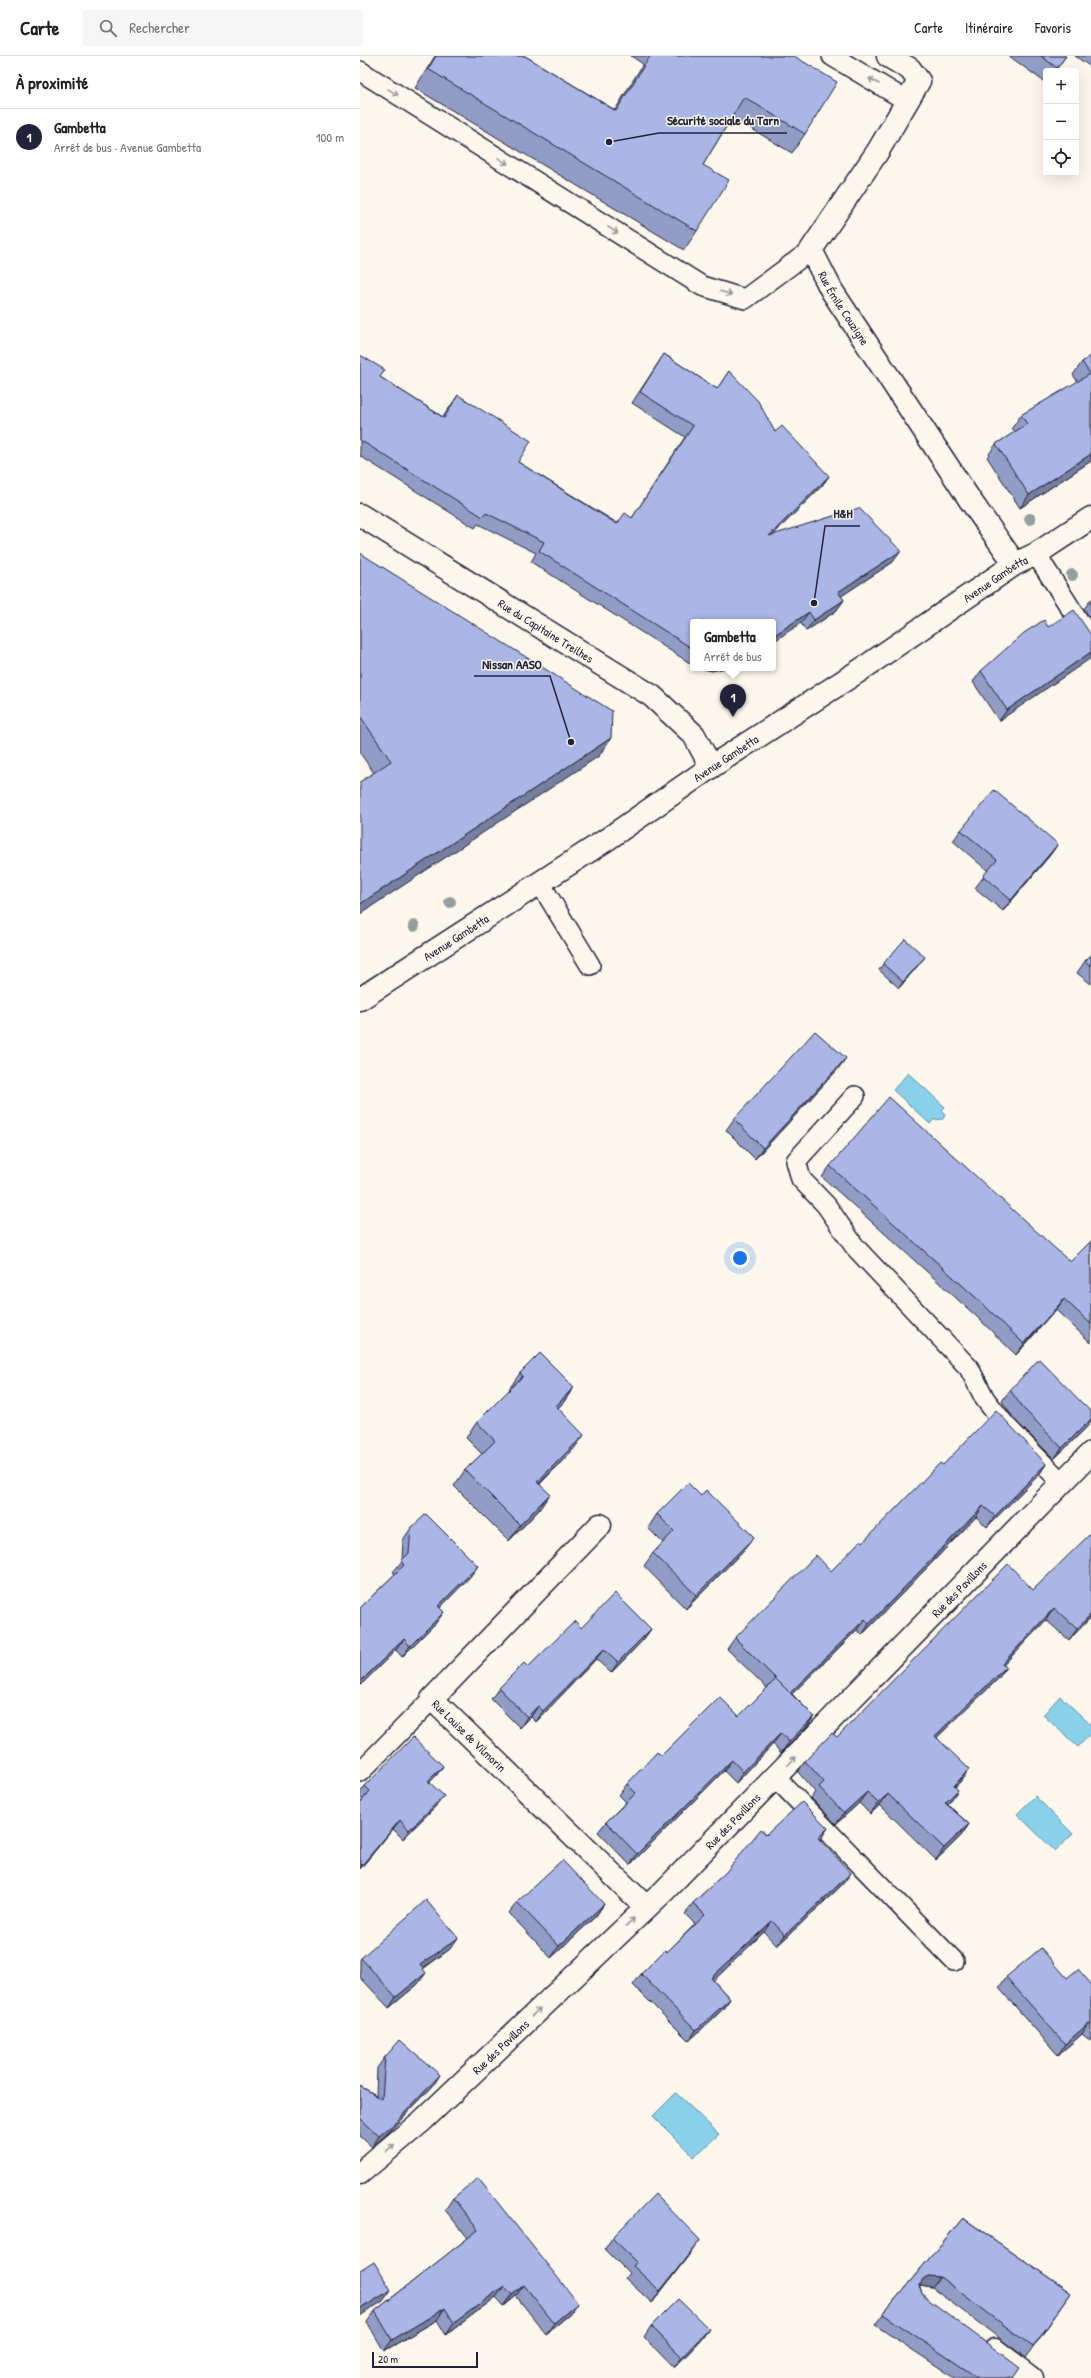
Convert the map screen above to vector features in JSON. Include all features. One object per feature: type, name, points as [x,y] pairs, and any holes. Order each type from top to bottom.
[{"type":"street","points":[[811,250],[878,151],[919,81],[910,69],[888,56]]},
{"type":"street","name":"Rue Émile Couzigne","points":[[811,250],[832,291],[965,493],[1015,564]]},
{"type":"street","name":"Rue du Capitaine Treilhes","points":[[360,515],[652,696],[694,735],[711,767]]},
{"type":"street","name":"Avenue Gambetta","points":[[360,999],[540,883],[711,767],[862,669],[1015,564],[1036,554],[1091,518]]},
{"type":"street","name":"Rue des Pavillons","points":[[360,2173],[422,2121],[646,1908],[776,1778],[1091,1453]]},
{"type":"street","name":"Rue Louise de Vilmorin","points":[[600,1525],[432,1699],[646,1908]]},
{"type":"street","points":[[982,2340],[1032,2378]]},
{"type":"lane","points":[[832,56],[907,101]]},
{"type":"lane","points":[[360,71],[702,286],[745,299],[811,250]]},
{"type":"lane","points":[[1036,554],[1091,640]]},
{"type":"lane","points":[[540,883],[590,965]]},
{"type":"lane","points":[[855,1096],[796,1161],[801,1179],[826,1205],[855,1247],[969,1368],[985,1399],[1006,1426],[1062,1483]]},
{"type":"lane","points":[[360,1772],[432,1699]]},
{"type":"lane","points":[[776,1778],[954,1961]]},
{"type":"water","points":[[908,1073],[945,1107],[942,1110],[945,1115],[943,1119],[933,1120],[930,1124],[893,1090]]},
{"type":"water","points":[[1060,1696],[1091,1725],[1091,1733],[1078,1747],[1043,1715]]},
{"type":"water","points":[[1035,1796],[1073,1834],[1055,1851],[1017,1814]]},
{"type":"water","points":[[676,2093],[719,2134],[694,2157],[653,2116]]},
{"type":"building","points":[[436,56],[525,56],[616,111],[650,56],[794,56],[837,82],[805,134],[744,97],[703,165],[729,180],[697,231],[428,69]]},
{"type":"building","points":[[1041,56],[1066,56],[1057,68]]},
{"type":"building","points":[[664,354],[717,389],[729,371],[758,401],[775,432],[782,426],[829,476],[769,536],[859,508],[901,551],[838,592],[844,600],[814,620],[809,612],[776,634],[776,619],[690,619],[690,647],[539,551],[544,542],[486,513],[483,517],[360,440],[360,355],[385,370],[380,377],[444,418],[458,395],[531,441],[518,462],[617,524],[625,513],[632,518],[693,426],[640,392]]},
{"type":"building","points":[[1091,356],[1091,454],[1029,495],[996,444],[1027,424],[1021,415],[1090,374],[1082,362]]},
{"type":"building","points":[[360,553],[612,711],[611,738],[360,904],[360,782],[391,761],[360,716]]},
{"type":"building","points":[[1074,610],[1091,635],[1091,652],[1007,710],[981,671],[1024,633],[1044,620],[1048,627]]},
{"type":"building","points":[[994,790],[1058,844],[1011,900],[983,876],[997,860],[961,830]]},
{"type":"building","points":[[905,939],[925,957],[903,982],[883,964]]},
{"type":"building","points":[[1091,955],[1091,966],[1085,961]]},
{"type":"building","points":[[815,1031],[846,1058],[763,1148],[734,1119]]},
{"type":"building","points":[[889,1097],[1070,1262],[1091,1241],[1091,1324],[1064,1299],[1024,1344],[984,1305],[830,1166]]},
{"type":"building","points":[[540,1353],[574,1387],[556,1406],[584,1435],[537,1482],[550,1494],[520,1525],[465,1470],[495,1441],[477,1422],[523,1376],[520,1373]]},
{"type":"building","points":[[1039,1359],[1091,1412],[1091,1419],[1062,1448],[1022,1407],[1010,1390]]},
{"type":"building","points":[[996,1410],[1046,1464],[995,1516],[983,1506],[869,1624],[865,1619],[790,1693],[814,1716],[789,1742],[781,1733],[743,1772],[732,1760],[637,1854],[606,1822],[636,1793],[627,1784],[657,1752],[661,1756],[720,1697],[739,1716],[776,1679],[735,1638],[816,1555],[831,1571],[861,1540],[863,1542],[940,1463],[943,1465]]},
{"type":"building","points":[[688,1483],[701,1496],[706,1490],[754,1537],[696,1595],[653,1553],[674,1531],[657,1514]]},
{"type":"building","points":[[426,1514],[478,1566],[438,1606],[444,1612],[410,1646],[404,1639],[360,1682],[360,1608],[404,1565],[401,1561],[409,1553],[411,1528]]},
{"type":"building","points":[[1091,1533],[1091,1614],[1077,1629],[1054,1608],[1002,1664],[1006,1667],[935,1736],[969,1769],[954,1786],[958,1790],[945,1803],[969,1824],[944,1848],[888,1794],[878,1803],[867,1792],[844,1813],[819,1787],[824,1782],[805,1761],[832,1733],[837,1737],[1008,1564],[1033,1590]]},
{"type":"building","points":[[615,1593],[651,1629],[618,1662],[604,1649],[543,1711],[538,1706],[527,1717],[499,1688],[524,1663],[528,1667],[575,1621],[581,1628]]},
{"type":"building","points":[[413,1737],[443,1766],[428,1781],[444,1796],[409,1830],[400,1820],[362,1865],[360,1863],[360,1803],[370,1791],[365,1786]]},
{"type":"building","points":[[802,1802],[828,1828],[818,1838],[851,1873],[785,1935],[772,1921],[711,1978],[730,1999],[696,2030],[641,1974],[665,1950],[667,1952],[705,1915],[693,1903],[726,1872],[761,1829],[766,1835]]},
{"type":"building","points":[[562,1860],[604,1904],[559,1946],[517,1902]]},
{"type":"building","points":[[426,1900],[458,1938],[420,1965],[426,1973],[396,1997],[361,1958]]},
{"type":"building","points":[[1041,1948],[1067,1978],[1078,1969],[1091,1984],[1091,2024],[1089,2023],[1065,2044],[1006,1977]]},
{"type":"building","points":[[400,2040],[440,2075],[395,2123],[379,2136],[360,2118],[360,2086],[382,2099],[385,2057]]},
{"type":"building","points":[[478,2178],[578,2303],[554,2323],[524,2285],[512,2295],[504,2286],[454,2323],[445,2308],[392,2340],[375,2311],[478,2230],[453,2198]]},
{"type":"building","points":[[655,2194],[700,2240],[660,2291],[633,2266],[637,2262],[612,2238]]},
{"type":"building","points":[[963,2218],[1071,2293],[1033,2347],[940,2277],[928,2276],[923,2279],[920,2285],[921,2292],[925,2297],[1020,2368],[1013,2378],[978,2378],[883,2314]]},
{"type":"building","points":[[374,2262],[391,2290],[360,2309],[360,2271]]},
{"type":"building","points":[[678,2299],[709,2329],[682,2357],[651,2326]]},
{"type":"place","name":"Sécurité sociale du Tarn","points":[[609,142]]},
{"type":"place","name":"H&H","points":[[814,603]]},
{"type":"place","name":"Gambetta","points":[[733,717]]},
{"type":"place","name":"Nissan AASO","points":[[571,742]]}]
